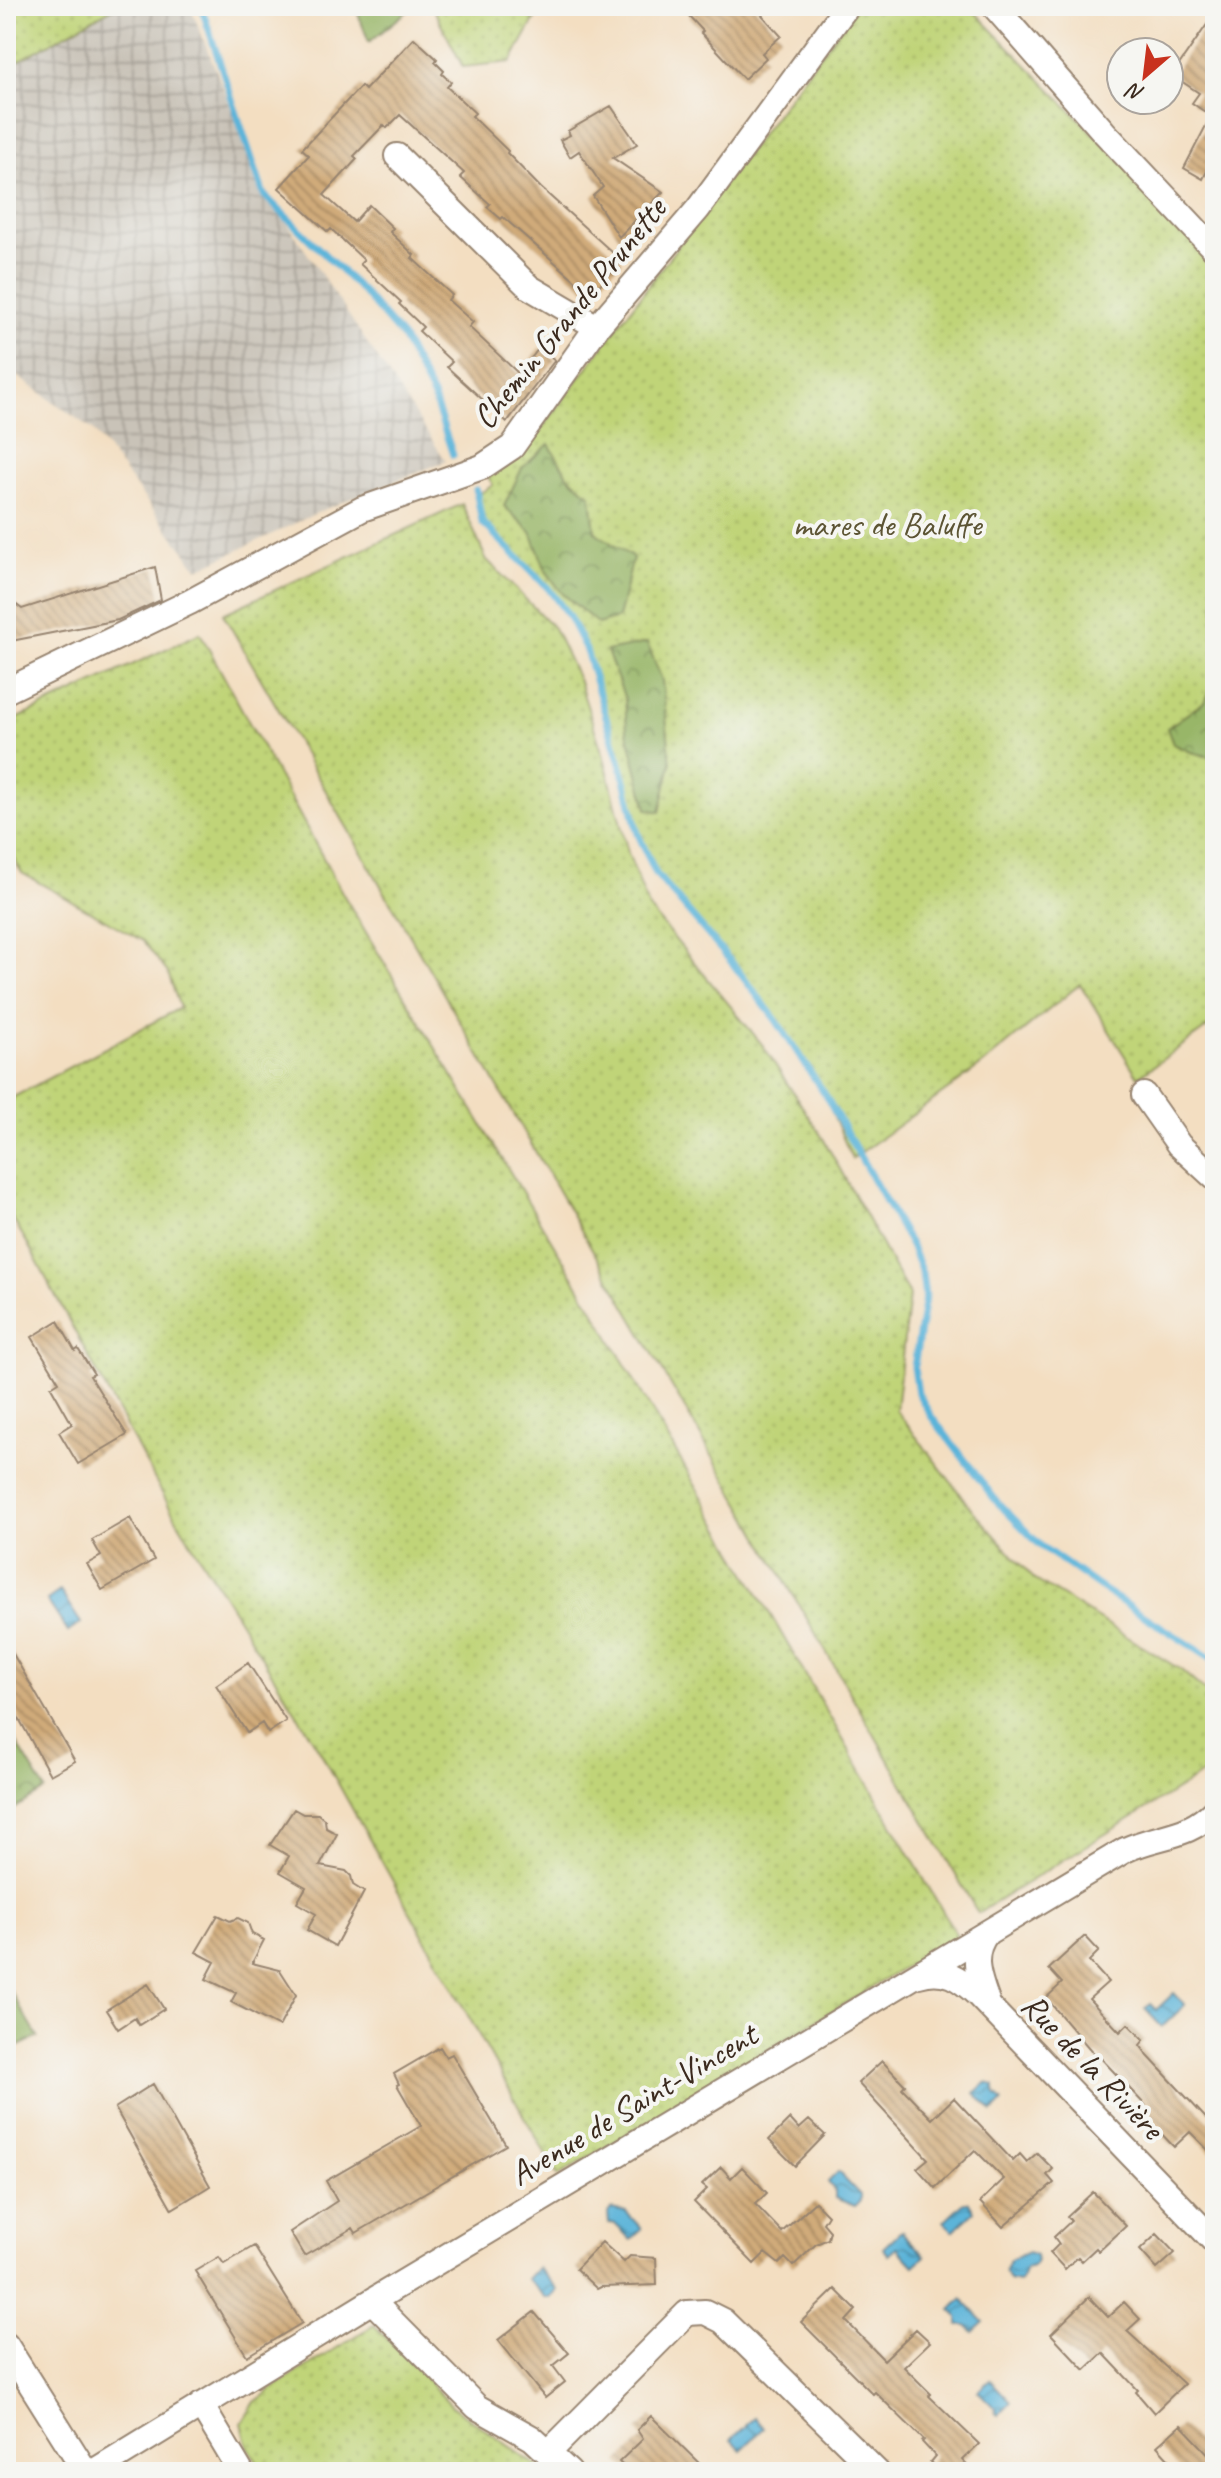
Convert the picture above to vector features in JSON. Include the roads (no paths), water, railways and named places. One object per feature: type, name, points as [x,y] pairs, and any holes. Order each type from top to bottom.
[{"type":"street","name":"Chemin Grande Prunette","points":[[6,691],[190,602],[362,509],[482,467],[512,447],[597,327],[698,209],[847,6]]},
{"type":"street","points":[[994,6],[1104,132],[1215,250]]},
{"type":"street","points":[[397,156],[529,287],[597,327]]},
{"type":"street","points":[[1144,1095],[1179,1145],[1215,1178]]},
{"type":"street","name":"Avenue de Saint-Vincent","points":[[93,2472],[372,2301],[1125,1850],[1139,1843],[1188,1831],[1204,1822],[1215,1810]]},
{"type":"street","name":"Rue de la Rivière","points":[[987,1933],[979,1943],[976,1960],[989,2006]]},
{"type":"street","name":"Rue de la Rivière","points":[[911,1977],[929,1971],[947,1972],[964,1982],[1215,2242]]},
{"type":"street","points":[[372,2301],[477,2407],[532,2438],[569,2472]]},
{"type":"street","points":[[548,2453],[687,2313],[705,2312],[723,2321],[877,2472]]},
{"type":"street","points":[[6,2345],[86,2472]]},
{"type":"street","points":[[201,2405],[241,2472]]},
{"type":"water","points":[[60,1591],[81,1623],[68,1632],[47,1600]]},
{"type":"water","points":[[1174,1993],[1185,2005],[1162,2027],[1145,2009],[1150,2004],[1156,2010]]},
{"type":"water","points":[[986,2083],[995,2085],[995,2093],[1003,2102],[993,2112],[975,2093]]},
{"type":"water","points":[[838,2172],[860,2195],[860,2201],[855,2206],[835,2198],[835,2191],[828,2182]]},
{"type":"water","points":[[964,2202],[969,2202],[974,2211],[953,2231],[944,2221]]},
{"type":"water","points":[[611,2209],[626,2212],[642,2229],[631,2240],[614,2223],[609,2224],[608,2213]]},
{"type":"water","points":[[901,2231],[925,2256],[914,2266],[897,2248],[889,2255],[883,2248]]},
{"type":"water","points":[[1028,2252],[1035,2255],[1036,2262],[1026,2268],[1019,2282],[1009,2280],[1005,2271],[1010,2260]]},
{"type":"water","points":[[537,2268],[555,2286],[557,2291],[550,2298],[545,2297],[527,2279]]},
{"type":"water","points":[[962,2299],[984,2322],[973,2332],[966,2325],[958,2325],[958,2317],[951,2310]]},
{"type":"water","points":[[990,2380],[1011,2402],[998,2415],[997,2410],[978,2391]]},
{"type":"water","points":[[754,2418],[764,2428],[741,2450],[731,2440]]},
{"type":"waterway","points":[[201,6],[264,195],[362,291],[402,337],[433,396],[453,455]]},
{"type":"waterway","points":[[476,490],[482,522],[548,588],[568,615],[586,650],[638,834],[656,874],[776,1020],[824,1093],[911,1246],[922,1273],[925,1297],[914,1367],[918,1393],[931,1416],[997,1502],[1041,1546],[1215,1661]]},
{"type":"park label","name":"mares de Baluffe","points":[[887,524]]}]
